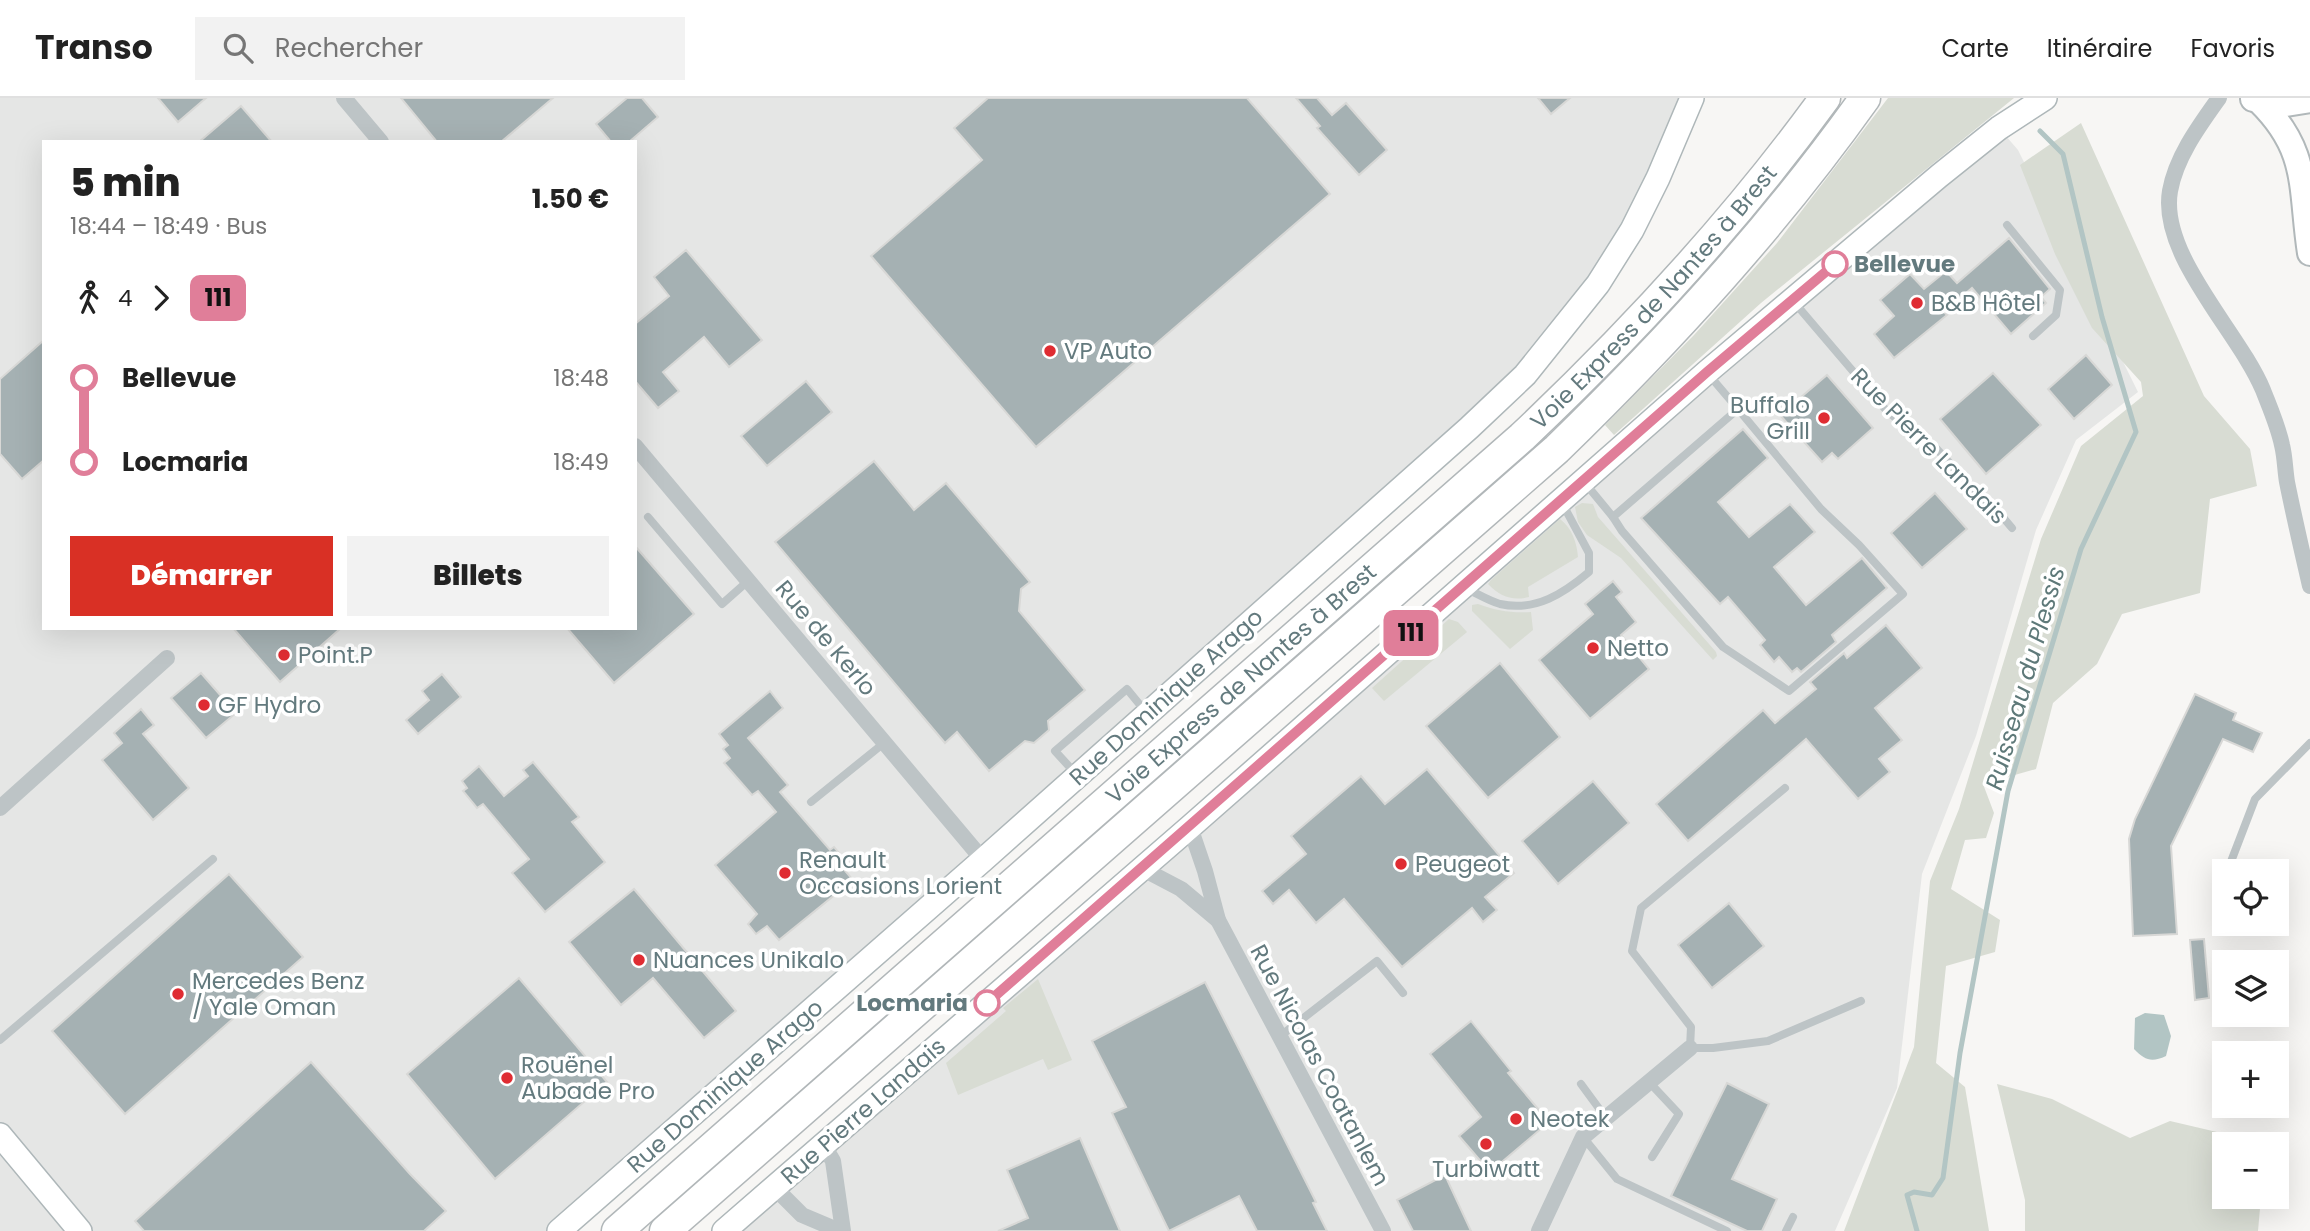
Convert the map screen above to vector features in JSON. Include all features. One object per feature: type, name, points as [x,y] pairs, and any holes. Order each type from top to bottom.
[{"type":"highway","name":"Voie Express de Nantes à Brest","points":[[617,1231],[1522,437],[1593,369],[1664,295],[1731,220],[1825,98]]},
{"type":"highway","name":"Voie Express de Nantes à Brest","points":[[665,1231],[1557,449],[1636,372],[1704,300],[1770,223],[1865,98]]},
{"type":"main road","points":[[2254,99],[2286,104],[2310,100]]},
{"type":"main road","points":[[2254,99],[2285,128],[2295,149],[2303,178],[2305,225],[2310,253]]},
{"type":"street","points":[[344,98],[379,140]]},
{"type":"street","name":"Rue Dominique Arago","points":[[559,1231],[1147,714],[1469,428],[1525,374],[1598,284],[1632,230],[1658,178],[1692,98]]},
{"type":"street","name":"Rue Pierre Landais","points":[[1999,128],[2029,98]]},
{"type":"street","name":"Rue Pierre Landais","points":[[724,1231],[1190,827],[1707,372],[1922,190],[1999,128],[2045,98]]},
{"type":"street","points":[[2219,98],[2200,124],[2176,170],[2170,192],[2170,218],[2178,246],[2260,384],[2274,419],[2282,446],[2310,586]]},
{"type":"street","name":"Rue de Kerlo","points":[[637,448],[982,860]]},
{"type":"street","points":[[0,808],[167,658]]},
{"type":"street","name":"Rue Nicolas Coatanlem","points":[[1190,827],[1218,920],[1383,1231]]},
{"type":"street","name":"Rue Nicolas Coatanlem","points":[[1141,868],[1181,889],[1218,920]]},
{"type":"street","points":[[1539,1231],[1583,1137],[1690,1048]]},
{"type":"street","points":[[0,1135],[80,1231]]},
{"type":"street","points":[[774,1187],[802,1215],[841,1231],[833,1161],[823,1144]]},
{"type":"lane","points":[[2007,225],[2060,290],[2056,316],[2033,337]]},
{"type":"lane","name":"Rue Pierre Landais","points":[[1792,300],[1886,410],[1923,441],[1935,447],[1987,505],[1995,508],[2012,528]]},
{"type":"lane","points":[[1583,481],[1622,531],[1723,647],[1789,691],[1903,594],[1822,509],[1707,372]]},
{"type":"lane","points":[[1613,517],[1738,409]]},
{"type":"lane","points":[[1463,587],[1500,604],[1532,605],[1565,593],[1589,572],[1589,553],[1561,501]]},
{"type":"lane","points":[[648,517],[722,604],[748,581]]},
{"type":"lane","points":[[1077,776],[1055,751],[1127,689],[1147,714]]},
{"type":"lane","points":[[811,802],[884,743]]},
{"type":"lane","points":[[2232,859],[2255,799],[2310,743]]},
{"type":"lane","points":[[1786,788],[1641,908],[1632,951],[1691,1027],[1690,1048],[1768,1041],[1861,1001]]},
{"type":"lane","points":[[0,1040],[214,859]]},
{"type":"lane","points":[[1279,1037],[1377,961],[1403,993]]},
{"type":"lane","points":[[1650,1082],[1679,1114],[1652,1157]]},
{"type":"lane","points":[[1581,1084],[1606,1118]]},
{"type":"lane","points":[[1583,1137],[1618,1179],[1727,1231]]},
{"type":"lane","points":[[1786,1231],[1793,1217]]},
{"type":"shaded area","points":[[0,98],[1692,98],[1689,109],[1561,332],[559,1231],[0,1231]]},
{"type":"shaded area","points":[[1888,98],[2014,98],[1761,303],[1614,435],[1605,425],[1694,335],[1777,243]]},
{"type":"shaded area","points":[[2081,123],[2204,396],[2250,449],[2257,486],[2210,499],[2200,593],[2122,614],[2097,664],[2053,703],[2036,769],[1983,784],[1994,813],[1986,838],[1965,840],[1951,889],[2000,920],[1995,952],[1946,966],[1936,1063],[1965,1087],[1989,1231],[1844,1231],[1914,1047],[1930,881],[1959,809],[2041,539],[2081,446],[2143,396],[2141,382],[2092,328],[2055,254],[2020,165]]},
{"type":"shaded area","points":[[1999,128],[2018,150],[2138,392],[2076,440],[2036,530],[1976,736],[1922,874],[1897,1088],[1835,1231],[724,1231]]},
{"type":"shaded area","points":[[1582,503],[1593,504],[1598,517],[1716,652],[1717,656],[1713,660],[1621,558],[1587,535],[1578,522],[1575,507]]},
{"type":"shaded area","points":[[1560,519],[1573,536],[1578,557],[1528,587],[1529,597],[1507,597],[1488,584],[1491,580]]},
{"type":"shaded area","points":[[1472,605],[1504,611],[1531,612],[1533,630],[1510,649],[1472,611]]},
{"type":"shaded area","points":[[1449,619],[1458,622],[1467,632],[1384,701],[1372,688]]},
{"type":"shaded area","points":[[1038,979],[1072,1060],[1048,1070],[1043,1059],[958,1095],[946,1063],[1006,1011],[1003,1008]]},
{"type":"shaded area","points":[[2145,1013],[2164,1015],[2171,1036],[2166,1056],[2148,1059],[2134,1049],[2135,1018]]},
{"type":"shaded area","points":[[1997,1084],[2052,1099],[2130,1138],[2170,1121],[2217,1132],[2212,1132],[2212,1209],[2260,1209],[2258,1231],[2025,1231],[2025,1200]]},
{"type":"building","points":[[158,98],[206,98],[178,122]]},
{"type":"building","points":[[401,98],[553,98],[503,140],[435,140]]},
{"type":"building","points":[[627,98],[642,98],[658,117],[631,140],[609,140],[596,124]]},
{"type":"building","name":"VP Auto","points":[[988,98],[1247,98],[1330,194],[1036,447],[871,256],[982,160],[954,128]]},
{"type":"building","points":[[1296,98],[1317,98],[1332,115],[1346,103],[1387,150],[1359,175],[1317,128],[1320,126]]},
{"type":"building","points":[[1538,98],[1570,98],[1551,114]]},
{"type":"building","points":[[241,106],[270,140],[201,140]]},
{"type":"building","points":[[2009,238],[2050,289],[2041,297],[2046,303],[2011,334],[1972,288],[1944,312],[1947,315],[1894,358],[1874,334],[1894,316],[1880,300],[1910,274],[1924,289],[1946,271],[1957,283]]},
{"type":"building","points":[[686,250],[762,340],[729,367],[704,337],[663,372],[679,391],[658,408],[637,383],[637,322],[669,296],[654,277]]},
{"type":"building","points":[[42,342],[42,462],[22,479],[0,454],[0,379]]},
{"type":"building","points":[[2086,355],[2112,385],[2074,419],[2048,389]]},
{"type":"building","points":[[1993,373],[2041,425],[1986,474],[1940,419]]},
{"type":"building","name":"Buffalo Grill","points":[[1827,375],[1873,428],[1838,459],[1832,453],[1822,462],[1780,415]]},
{"type":"building","points":[[806,381],[832,412],[767,466],[741,436]]},
{"type":"building","points":[[1743,429],[1768,458],[1718,502],[1749,537],[1790,504],[1815,532],[1774,567],[1806,605],[1862,558],[1887,588],[1832,635],[1836,642],[1801,672],[1797,668],[1792,672],[1779,657],[1774,662],[1760,645],[1765,640],[1728,597],[1720,604],[1641,518]]},
{"type":"building","points":[[874,461],[914,510],[946,483],[1030,582],[1021,589],[1019,611],[1085,690],[1048,721],[1049,730],[1034,743],[1025,741],[989,771],[957,732],[945,743],[775,542]]},
{"type":"building","points":[[1935,493],[1967,529],[1922,568],[1891,533]]},
{"type":"building","points":[[637,548],[694,614],[614,683],[569,630],[637,630]]},
{"type":"building","name":"Netto","points":[[1613,581],[1622,592],[1616,597],[1636,622],[1621,635],[1649,669],[1590,719],[1539,660],[1593,614],[1585,604]]},
{"type":"building","points":[[1886,625],[1922,668],[1875,708],[1902,740],[1879,759],[1890,772],[1858,799],[1806,739],[1688,841],[1656,804],[1763,710],[1775,723],[1816,689],[1810,682],[1844,653],[1847,658]]},
{"type":"building","name":"Point.P","points":[[235,630],[339,630],[280,682]]},
{"type":"building","points":[[1500,663],[1560,737],[1488,798],[1426,726]]},
{"type":"building","name":"GF Hydro","points":[[201,673],[236,713],[206,738],[171,698]]},
{"type":"building","points":[[442,674],[461,697],[418,734],[406,720],[429,700],[422,691]]},
{"type":"building","name":"Renault Occasions Lorient","points":[[770,691],[783,708],[748,738],[788,785],[780,792],[830,850],[834,847],[847,862],[841,866],[853,880],[779,940],[767,926],[756,934],[748,924],[757,914],[715,865],[776,812],[758,791],[752,795],[724,763],[730,758],[723,749],[728,745],[719,734]]},
{"type":"building","points":[[2195,694],[2236,713],[2233,720],[2262,733],[2253,752],[2223,739],[2171,846],[2177,934],[2133,936],[2129,839],[2135,819]]},
{"type":"building","points":[[141,709],[154,725],[143,734],[189,788],[153,820],[102,760],[122,743],[114,733]]},
{"type":"building","points":[[533,762],[579,817],[572,822],[605,862],[545,912],[512,873],[529,859],[483,804],[477,808],[463,791],[467,788],[462,781],[479,766],[504,796],[528,776],[523,770]]},
{"type":"building","name":"Peugeot","points":[[1427,769],[1514,873],[1485,897],[1497,910],[1483,922],[1472,908],[1402,967],[1344,899],[1316,923],[1289,890],[1273,904],[1262,891],[1306,854],[1291,836],[1361,776],[1385,804]]},
{"type":"building","points":[[1593,781],[1629,823],[1558,884],[1522,841]]},
{"type":"building","name":"Mercedes Benz / Yale Oman","points":[[229,874],[303,957],[125,1114],[52,1031]]},
{"type":"building","name":"Nuances Unikalo","points":[[634,889],[736,1011],[704,1038],[653,978],[621,1005],[569,942]]},
{"type":"building","points":[[1729,903],[1764,946],[1712,988],[1678,945]]},
{"type":"building","points":[[2204,939],[2209,998],[2195,1000],[2190,940]]},
{"type":"building","name":"Rouënel Aubade Pro","points":[[519,978],[607,1082],[495,1179],[407,1074]]},
{"type":"building","points":[[1205,982],[1316,1202],[1313,1203],[1327,1231],[1257,1231],[1239,1196],[1169,1231],[1112,1113],[1126,1107],[1092,1041]]},
{"type":"building","points":[[1471,1021],[1511,1071],[1508,1073],[1549,1122],[1490,1172],[1459,1136],[1481,1117],[1430,1054]]},
{"type":"building","points":[[311,1062],[446,1211],[424,1231],[144,1231],[135,1221]]},
{"type":"building","points":[[1727,1083],[1769,1104],[1732,1179],[1777,1199],[1762,1231],[1747,1231],[1671,1196]]},
{"type":"building","points":[[1080,1138],[1120,1231],[998,1231],[1028,1218],[1007,1170]]},
{"type":"building","points":[[1445,1175],[1471,1231],[1413,1231],[1397,1200]]},
{"type":"waterway","name":"Ruisseau du Plessis","points":[[1917,1231],[1907,1195],[1914,1192],[1932,1195],[1943,1178],[1960,1053],[2008,791],[2081,549],[2136,432],[2102,317],[2063,154],[2040,131]]},
{"type":"bus line","name":"111","points":[[987,1003],[1707,372],[1835,264]]},
{"type":"place","name":"Bellevue","points":[[1835,264]]},
{"type":"place","name":"B&B Hôtel","points":[[1917,303]]},
{"type":"place","name":"VP Auto","points":[[1050,351]]},
{"type":"place","name":"Buffalo Grill","points":[[1824,418]]},
{"type":"place","name":"Netto","points":[[1593,648]]},
{"type":"place","name":"Point.P","points":[[284,655]]},
{"type":"place","name":"GF Hydro","points":[[204,705]]},
{"type":"place","name":"Peugeot","points":[[1401,864]]},
{"type":"place","name":"Renault Occasions Lorient","points":[[785,873]]},
{"type":"place","name":"Nuances Unikalo","points":[[639,960]]},
{"type":"place","name":"Mercedes Benz / Yale Oman","points":[[178,994]]},
{"type":"place","name":"Locmaria","points":[[987,1003]]},
{"type":"place","name":"Rouënel Aubade Pro","points":[[507,1078]]},
{"type":"place","name":"Neotek","points":[[1516,1119]]},
{"type":"place","name":"Turbiwatt","points":[[1486,1144]]}]
